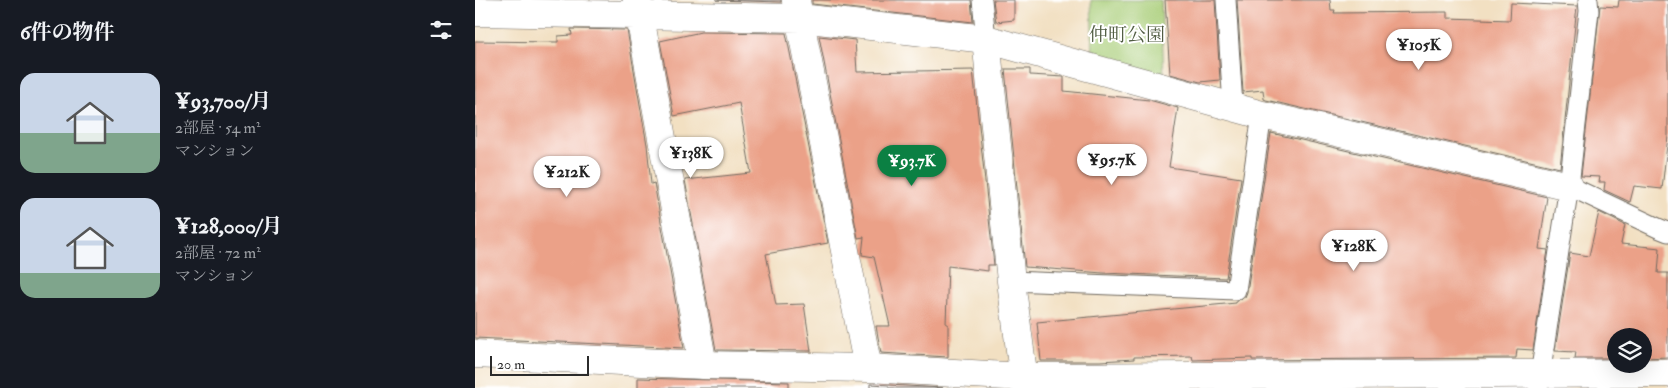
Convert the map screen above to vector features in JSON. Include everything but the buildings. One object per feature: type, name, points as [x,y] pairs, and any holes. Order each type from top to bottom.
[{"type":"street","points":[[475,12],[638,7],[798,9],[986,38],[1233,106],[1262,116],[1569,186]]},
{"type":"street","points":[[638,7],[703,365]]},
{"type":"street","points":[[798,9],[868,368]]},
{"type":"street","points":[[986,38],[1011,281],[1024,382]]},
{"type":"street","points":[[475,354],[703,365],[868,368],[1024,382],[1538,381],[1668,373]]},
{"type":"lane","points":[[983,0],[986,38]]},
{"type":"lane","points":[[1226,0],[1233,106]]},
{"type":"lane","points":[[1538,381],[1569,186],[1587,34],[1589,11],[1587,0]]},
{"type":"lane","points":[[1011,281],[1236,290],[1262,116]]},
{"type":"lane","points":[[1569,186],[1668,232]]},
{"type":"green space","name":"仲町公園","points":[[1091,0],[1161,0],[1164,78],[1093,61]]}]
